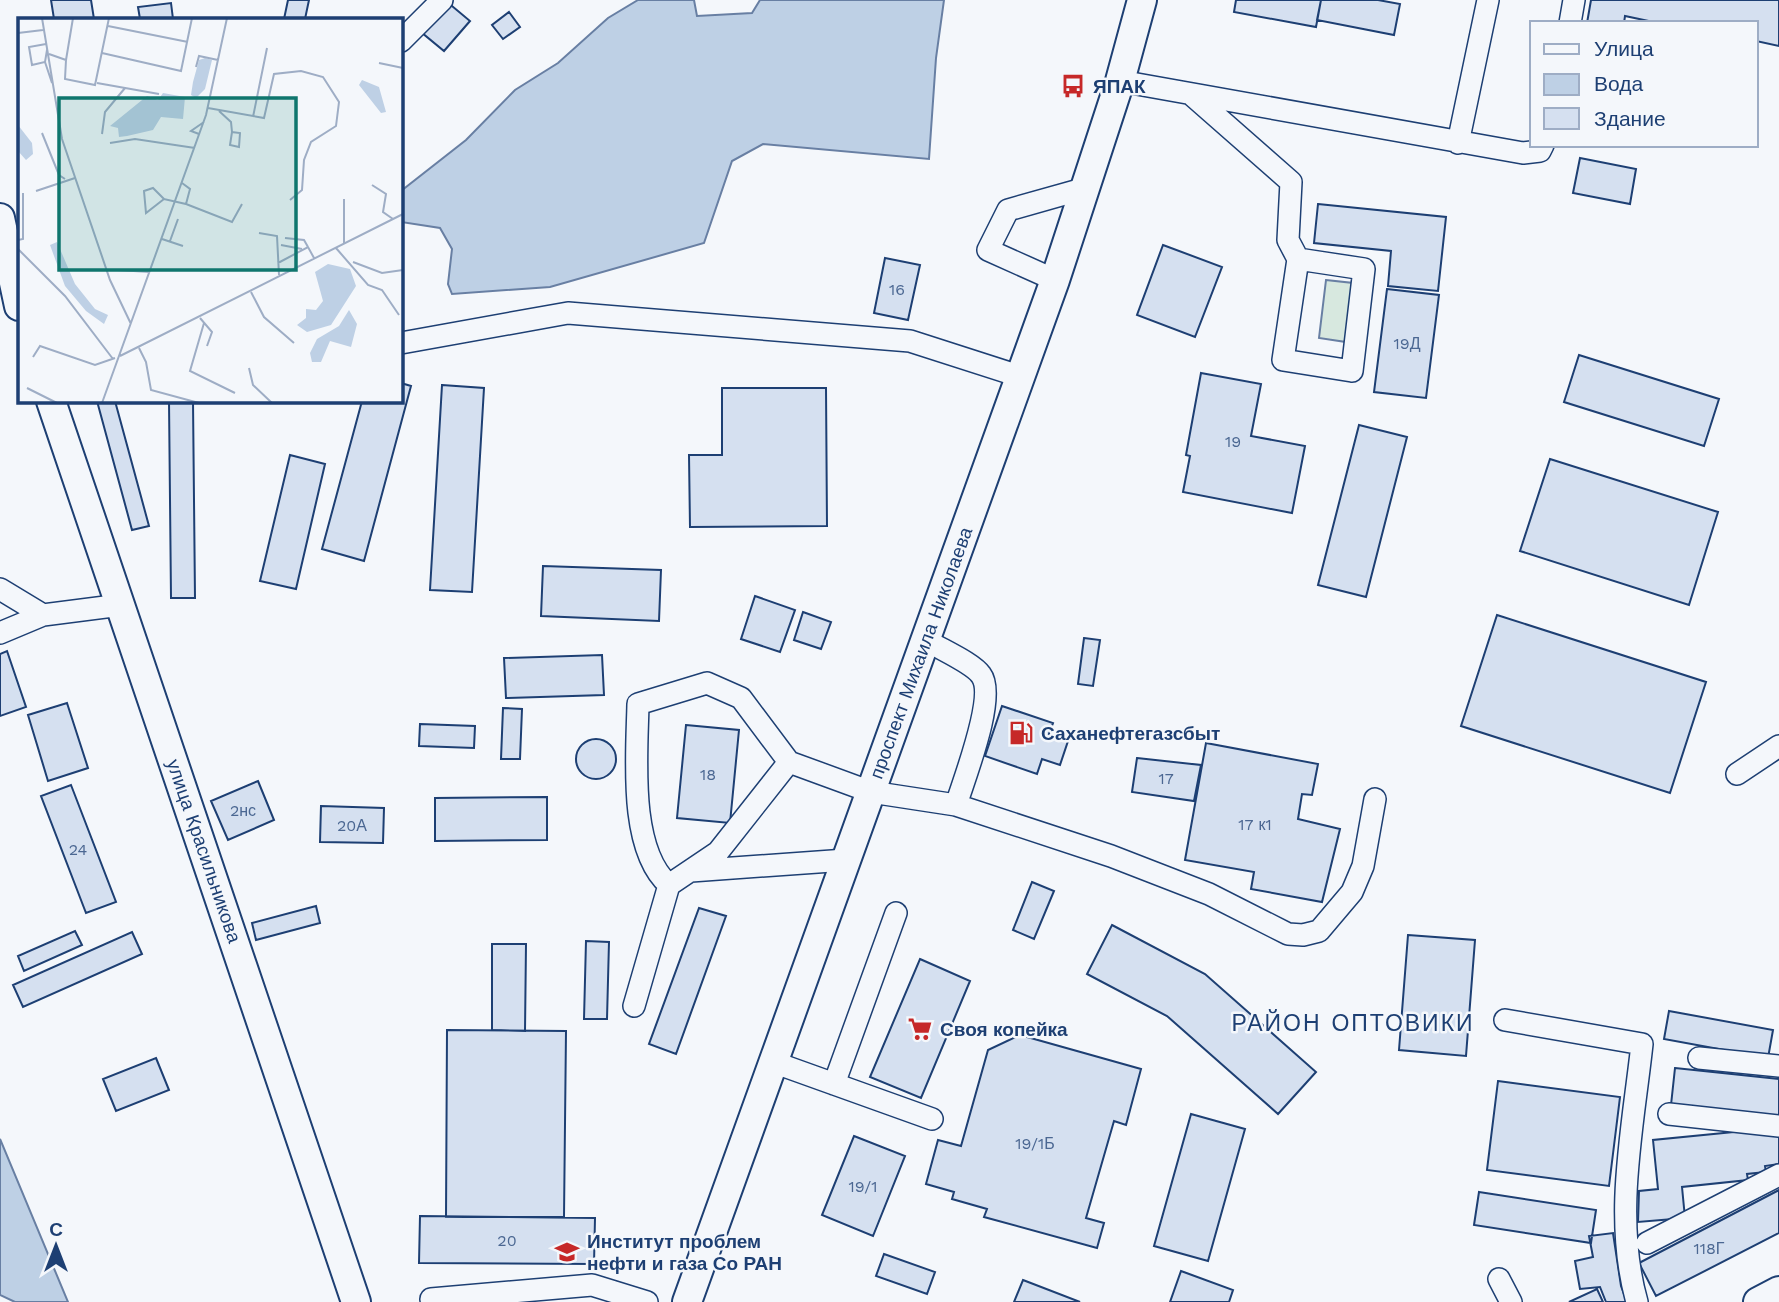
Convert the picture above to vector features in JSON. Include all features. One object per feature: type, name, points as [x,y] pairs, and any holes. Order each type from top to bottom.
[{"type":"main road","name":"проспект Михаила Николаева","points":[[687,1302],[1021,377],[1086,188],[1142,0]]},
{"type":"main road","points":[[0,218],[18,301]]},
{"type":"main road","name":"улица Красильникова","points":[[51,402],[356,1302]]},
{"type":"main road","points":[[1758,1302],[1779,1291]]},
{"type":"street","points":[[402,40],[442,0]]},
{"type":"street","points":[[1458,144],[1488,0]]},
{"type":"street","points":[[1570,21],[1574,0]]},
{"type":"street","points":[[1120,81],[1458,144],[1523,153],[1540,151],[1543,147]]},
{"type":"street","points":[[1192,95],[1291,182],[1288,240],[1298,259],[1283,360],[1352,371],[1364,269],[1298,259]]},
{"type":"street","points":[[1055,279],[988,250],[1008,210],[1086,188]]},
{"type":"street","points":[[402,342],[568,313],[910,341],[1021,377]]},
{"type":"street","points":[[0,589],[43,615]]},
{"type":"street","points":[[0,633],[43,615],[121,605]]},
{"type":"street","points":[[926,640],[980,673],[988,687],[985,708],[956,805]]},
{"type":"street","points":[[669,885],[655,872],[636,802],[638,704],[707,683],[741,698],[789,762],[871,792],[956,805],[1111,856],[1209,894],[1288,934],[1303,935],[1319,931],[1352,892],[1363,866],[1375,799]]},
{"type":"street","points":[[1737,774],[1779,746]]},
{"type":"street","points":[[634,1006],[669,885],[727,843],[789,762]]},
{"type":"street","points":[[689,871],[846,860]]},
{"type":"street","points":[[834,1084],[897,913]]},
{"type":"street","points":[[1505,1020],[1642,1044],[1625,1221],[1629,1266],[1637,1302]]},
{"type":"street","points":[[1699,1058],[1779,1066]]},
{"type":"street","points":[[773,1062],[932,1119]]},
{"type":"street","points":[[1669,1115],[1779,1126]]},
{"type":"street","points":[[1647,1244],[1779,1175]]},
{"type":"street","points":[[1499,1279],[1511,1302]]},
{"type":"street","points":[[431,1299],[592,1285],[648,1302]]},
{"type":"shaded area","points":[[1326,280],[1353,283],[1346,342],[1319,338]]},
{"type":"water","points":[[638,0],[694,0],[697,16],[752,13],[760,0],[944,0],[936,58],[929,159],[763,144],[732,161],[704,243],[550,287],[452,294],[448,284],[452,249],[440,228],[402,222],[402,190],[466,140],[515,90],[558,63],[608,18]]},
{"type":"water","points":[[0,1139],[68,1302],[15,1302],[0,1295]]},
{"type":"building","points":[[51,0],[91,0],[94,18],[54,18]]},
{"type":"building","points":[[288,0],[309,0],[305,18],[284,18]]},
{"type":"building","points":[[1236,0],[1321,0],[1316,27],[1234,12]]},
{"type":"building","points":[[1321,0],[1378,0],[1400,4],[1394,35],[1317,20]]},
{"type":"building","points":[[1591,0],[1779,0],[1779,46],[1758,41],[1758,21],[1649,21],[1625,16],[1624,21],[1587,21]]},
{"type":"building","points":[[446,1],[470,21],[444,51],[421,32]]},
{"type":"building","points":[[171,3],[173,18],[140,18],[138,7]]},
{"type":"building","points":[[509,12],[520,27],[503,39],[492,25]]},
{"type":"building","points":[[1580,158],[1636,169],[1630,204],[1573,193]]},
{"type":"building","points":[[1318,204],[1446,217],[1438,291],[1388,286],[1391,251],[1314,243]]},
{"type":"building","points":[[1163,245],[1222,267],[1195,337],[1137,315]]},
{"type":"building","points":[[885,258],[920,265],[908,320],[874,313]]},
{"type":"building","points":[[1387,289],[1439,295],[1426,398],[1374,392]]},
{"type":"building","points":[[1579,355],[1719,399],[1704,446],[1564,402]]},
{"type":"building","points":[[1201,373],[1261,384],[1251,436],[1305,446],[1292,513],[1183,492],[1190,456],[1186,455]]},
{"type":"building","points":[[402,383],[411,386],[364,561],[322,549],[362,402],[402,402]]},
{"type":"building","points":[[442,385],[484,388],[472,592],[430,590]]},
{"type":"building","points":[[722,388],[826,388],[827,526],[690,527],[689,455],[722,455]]},
{"type":"building","points":[[97,402],[115,402],[149,526],[132,530]]},
{"type":"building","points":[[169,402],[193,402],[195,598],[171,598]]},
{"type":"building","points":[[1359,425],[1407,437],[1366,597],[1318,585]]},
{"type":"building","points":[[290,455],[325,464],[296,589],[260,581]]},
{"type":"building","points":[[1550,459],[1718,512],[1689,605],[1520,551]]},
{"type":"building","points":[[543,566],[661,570],[659,621],[541,616]]},
{"type":"building","points":[[755,596],[795,610],[780,652],[741,639]]},
{"type":"building","points":[[803,612],[831,622],[821,649],[794,640]]},
{"type":"building","points":[[1497,615],[1706,682],[1670,793],[1461,726]]},
{"type":"building","points":[[1084,638],[1100,640],[1093,686],[1078,684]]},
{"type":"building","points":[[7,651],[26,707],[0,716],[0,654]]},
{"type":"building","points":[[602,655],[604,695],[506,698],[504,658]]},
{"type":"building","points":[[67,703],[88,768],[48,781],[28,715]]},
{"type":"building","points":[[1002,706],[1053,723],[1049,734],[1068,741],[1060,765],[1042,759],[1037,774],[985,756]]},
{"type":"building","points":[[503,708],[522,709],[520,759],[501,759]]},
{"type":"building","points":[[420,724],[475,726],[474,748],[419,746]]},
{"type":"building","points":[[686,725],[739,730],[730,823],[677,818]]},
{"type":"building","points":[[596,739],[604,740],[610,745],[615,751],[615,767],[610,773],[604,778],[596,779],[588,778],[582,773],[577,767],[576,759],[577,751],[582,745],[588,740]]},
{"type":"building","points":[[1206,743],[1318,764],[1312,795],[1302,794],[1298,819],[1340,829],[1322,902],[1251,889],[1254,872],[1185,860]]},
{"type":"building","points":[[1137,758],[1201,765],[1194,801],[1132,792]]},
{"type":"building","points":[[258,781],[274,820],[228,840],[211,801]]},
{"type":"building","points":[[71,785],[116,902],[86,913],[41,796]]},
{"type":"building","points":[[547,797],[547,840],[435,841],[435,798]]},
{"type":"building","points":[[321,806],[384,808],[383,843],[320,842]]},
{"type":"building","points":[[1032,882],[1054,891],[1034,939],[1013,930]]},
{"type":"building","points":[[316,906],[320,923],[256,940],[252,923]]},
{"type":"building","points":[[699,908],[726,916],[676,1054],[649,1044]]},
{"type":"building","points":[[1112,925],[1205,974],[1316,1072],[1278,1114],[1167,1016],[1087,974]]},
{"type":"building","points":[[75,931],[82,945],[24,971],[18,956]]},
{"type":"building","points":[[132,932],[142,954],[23,1007],[13,985]]},
{"type":"building","points":[[1408,935],[1475,940],[1466,1056],[1399,1050]]},
{"type":"building","points":[[586,941],[609,942],[607,1019],[584,1019]]},
{"type":"building","points":[[492,944],[526,944],[525,1031],[492,1030]]},
{"type":"building","name":"Своя копейка","points":[[920,959],[970,981],[921,1098],[870,1077]]},
{"type":"building","points":[[1669,1011],[1773,1030],[1768,1058],[1664,1039]]},
{"type":"building","points":[[447,1030],[566,1031],[564,1217],[446,1217]]},
{"type":"building","points":[[1020,1035],[1141,1069],[1126,1125],[1114,1121],[1086,1218],[1104,1223],[1097,1248],[984,1217],[987,1209],[952,1199],[954,1192],[926,1184],[938,1140],[961,1146],[988,1050]]},
{"type":"building","points":[[156,1058],[169,1090],[116,1111],[103,1079]]},
{"type":"building","points":[[1675,1068],[1779,1079],[1779,1116],[1671,1105]]},
{"type":"building","points":[[1498,1081],[1620,1097],[1609,1186],[1487,1170]]},
{"type":"building","points":[[1191,1114],[1245,1129],[1208,1261],[1154,1246]]},
{"type":"building","points":[[1744,1131],[1779,1132],[1779,1164],[1765,1166],[1766,1172],[1747,1174],[1748,1180],[1682,1187],[1685,1218],[1638,1222],[1639,1191],[1658,1189],[1653,1140]]},
{"type":"building","points":[[854,1136],[905,1156],[873,1236],[822,1215]]},
{"type":"building","points":[[1779,1190],[1779,1233],[1656,1296],[1639,1263]]},
{"type":"building","points":[[1479,1192],[1596,1210],[1591,1243],[1474,1225]]},
{"type":"building","points":[[420,1216],[595,1218],[594,1264],[419,1263]]},
{"type":"building","points":[[1613,1233],[1621,1286],[1627,1302],[1606,1302],[1600,1287],[1580,1289],[1575,1261],[1593,1257],[1589,1236]]},
{"type":"building","points":[[884,1254],[935,1272],[927,1294],[876,1276]]},
{"type":"building","points":[[1181,1271],[1233,1290],[1229,1302],[1170,1302]]},
{"type":"building","points":[[1023,1280],[1080,1302],[1014,1302]]},
{"type":"building","points":[[1597,1289],[1603,1302],[1569,1302]]},
{"type":"place","name":"ЯПАК","points":[[1073,86]]},
{"type":"place","name":"Саханефтегазсбыт","points":[[1021,733]]},
{"type":"place","name":"Своя копейка","points":[[920,1029]]},
{"type":"place","name":"Институт проблем нефти и газа Со РАН","points":[[567,1252]]},
{"type":"district","name":"РАЙОН ОПТОВИКИ","points":[[1353,1023]]}]
